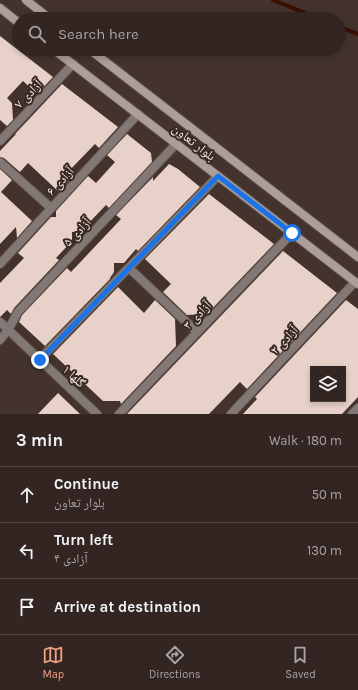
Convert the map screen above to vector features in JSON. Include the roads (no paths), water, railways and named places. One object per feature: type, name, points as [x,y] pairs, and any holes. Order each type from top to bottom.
[{"type":"street","points":[[26,0],[41,12]]},
{"type":"street","points":[[0,8],[12,17]]},
{"type":"street","name":"بلوار تعاون","points":[[62,56],[356,283]]},
{"type":"street","name":"بلوار تعاون","points":[[98,56],[358,257]]},
{"type":"street","name":"آزادی ۷","points":[[0,140],[73,64]]},
{"type":"street","name":"آزادی ۶","points":[[0,264],[138,114]]},
{"type":"street","name":"آزادی ۵","points":[[0,340],[8,330],[18,312],[176,144]]},
{"type":"street","points":[[0,162],[51,208]]},
{"type":"street","points":[[40,360],[218,176]]},
{"type":"street","name":"آزادی ۳","points":[[119,414],[292,233]]},
{"type":"street","points":[[129,268],[197,332]]},
{"type":"street","name":"آزادی ۲","points":[[231,414],[356,283]]},
{"type":"street","name":"گلها ۱","points":[[0,322],[97,414]]},
{"type":"street","points":[[352,414],[358,408]]},
{"type":"waterway","points":[[273,0],[303,12]]},
{"type":"waterway","points":[[346,30],[358,34]]}]
